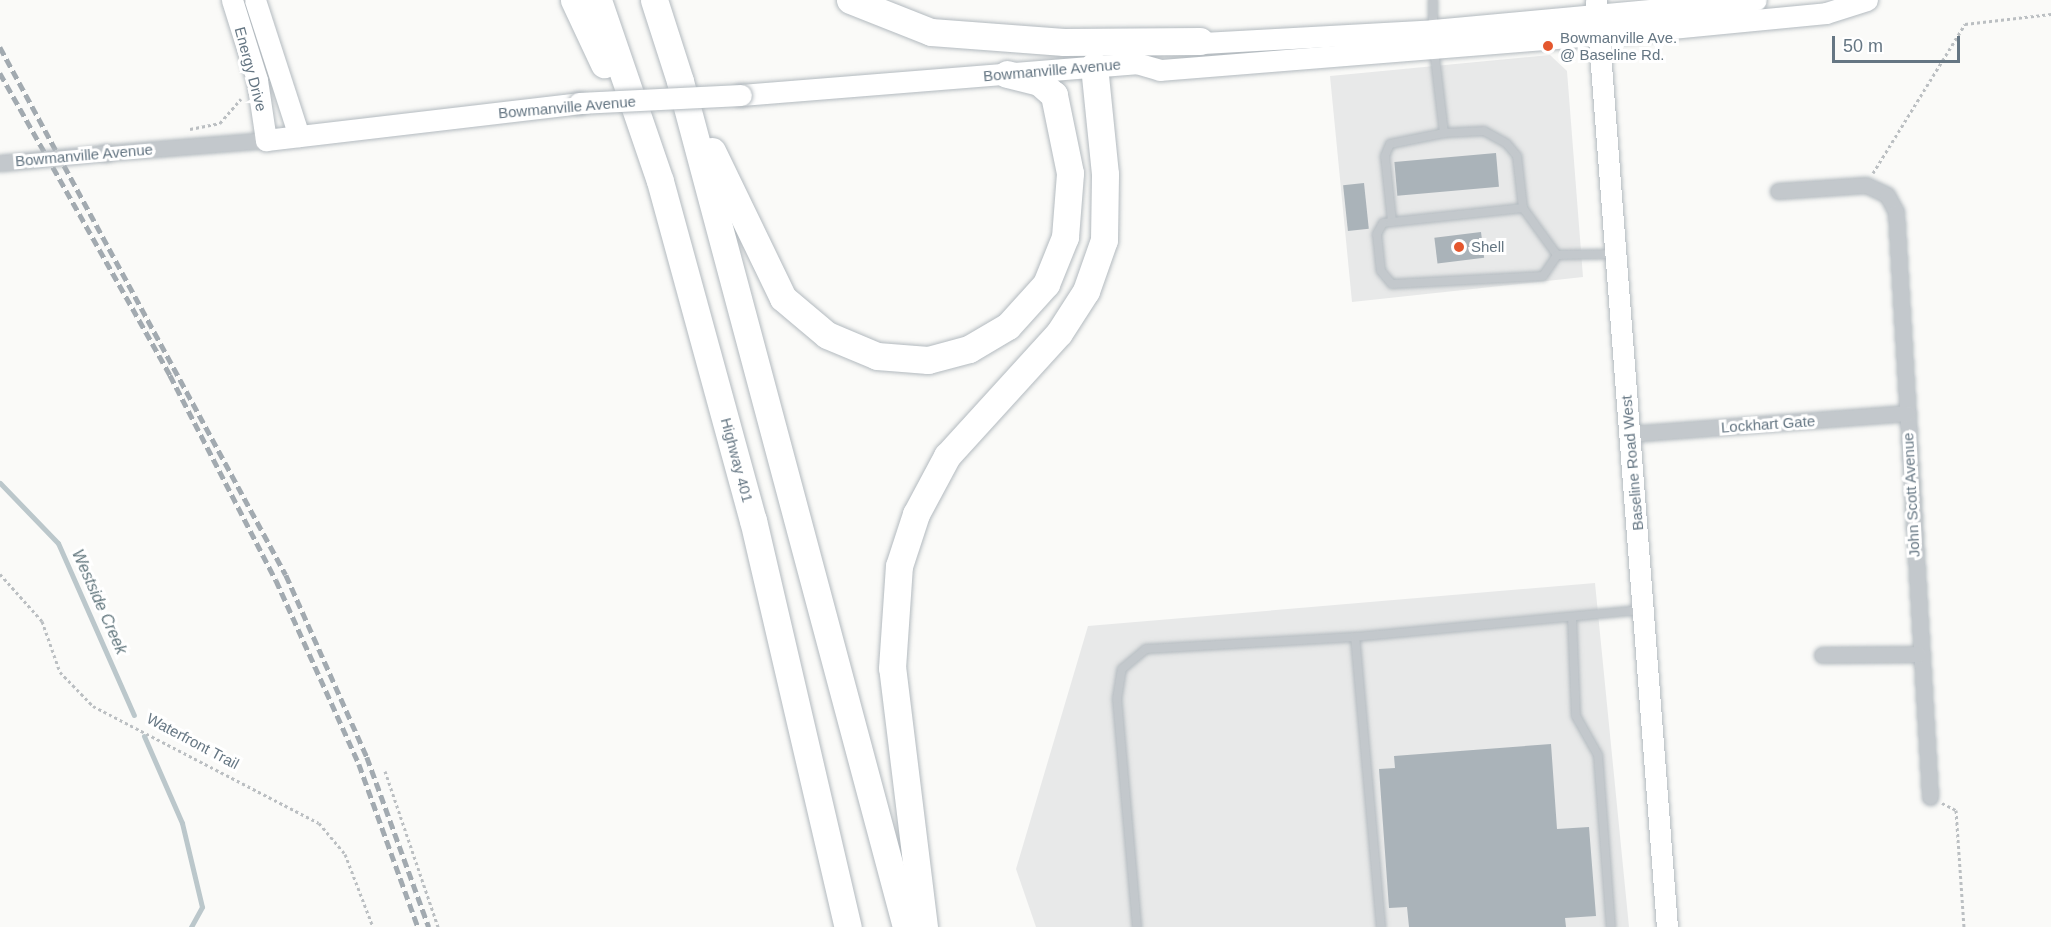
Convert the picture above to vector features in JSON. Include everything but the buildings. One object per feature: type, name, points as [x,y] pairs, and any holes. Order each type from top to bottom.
[{"type":"highway","points":[[574,0],[660,181]]},
{"type":"highway","name":"Highway 401","points":[[598,0],[660,181],[753,520],[848,927]]},
{"type":"highway","points":[[654,0],[680,81],[906,927]]},
{"type":"highway","points":[[850,0],[931,32],[1064,42],[1200,41]]},
{"type":"highway","points":[[924,927],[892,668],[899,566],[916,514],[947,456],[1059,333],[1086,291],[1104,240],[1105,174],[1094,66]]},
{"type":"highway","points":[[680,81],[783,298],[827,335],[867,352],[928,360],[969,349],[1008,326],[1046,284],[1065,237],[1070,173],[1054,95],[1039,82],[1007,74]]},
{"type":"main road","name":"Energy Drive","points":[[232,0],[257,80],[266,140]]},
{"type":"main road","name":"Energy Drive","points":[[255,0],[298,136]]},
{"type":"main road","name":"Bowmanville Avenue","points":[[266,140],[579,103],[741,94],[1136,63],[1160,70],[1756,0]]},
{"type":"main road","name":"Bowmanville Avenue","points":[[1597,17],[1826,13],[1859,1]]},
{"type":"main road","name":"Baseline Road West","points":[[1597,17],[1667,927]]},
{"type":"main road","name":"Bowmanville Avenue","points":[[1136,63],[1159,48],[1200,41],[1433,39]]},
{"type":"street","name":"Bowmanville Avenue","points":[[0,163],[266,140]]},
{"type":"street","points":[[1778,191],[1866,185]]},
{"type":"street","name":"John Scott Avenue","points":[[1866,185],[1887,195],[1896,212],[1918,654],[1930,796]]},
{"type":"street","name":"Lockhart Gate","points":[[1630,434],[1907,413]]},
{"type":"street","points":[[1822,655],[1918,654]]},
{"type":"lane","points":[[1433,0],[1433,39],[1444,134]]},
{"type":"lane","points":[[1392,222],[1385,156],[1390,144],[1444,134],[1484,131],[1507,144],[1517,156],[1523,208],[1557,255]]},
{"type":"lane","points":[[1523,208],[1383,223],[1377,234],[1381,271],[1392,284],[1543,276],[1557,255]]},
{"type":"lane","points":[[1557,255],[1616,254]]},
{"type":"lane","points":[[1137,927],[1116,699],[1122,669],[1146,649],[1355,637],[1644,610]]},
{"type":"lane","points":[[1572,617],[1576,716],[1598,755],[1611,927]]},
{"type":"lane","points":[[1355,637],[1380,927]]},
{"type":"path","points":[[1866,185],[1965,24],[2051,14]]},
{"type":"path","points":[[178,130],[220,123],[236,110],[243,94]]},
{"type":"path","name":"Waterfront Trail","points":[[0,574],[42,621],[60,672],[93,706],[319,823],[345,854],[373,927]]},
{"type":"path","points":[[385,771],[438,927]]},
{"type":"path","points":[[1930,796],[1956,810],[1964,927]]},
{"type":"shaded area","points":[[1550,55],[1567,71],[1583,277],[1352,302],[1330,76]]},
{"type":"shaded area","points":[[1595,583],[1629,927],[1036,927],[1016,869],[1088,626]]},
{"type":"waterway","name":"Westside Creek","points":[[0,483],[58,543],[134,715]]},
{"type":"waterway","name":"Westside Creek","points":[[144,736],[182,823],[202,907],[191,927]]},
{"type":"railway","points":[[0,47],[286,575],[367,757],[429,927]]},
{"type":"railway","points":[[0,73],[170,375],[276,580],[359,764],[418,927]]},
{"type":"place","name":"Bowmanville Ave. @ Baseline Rd.","points":[[1548,46]]},
{"type":"place","name":"Shell","points":[[1459,247]]}]
